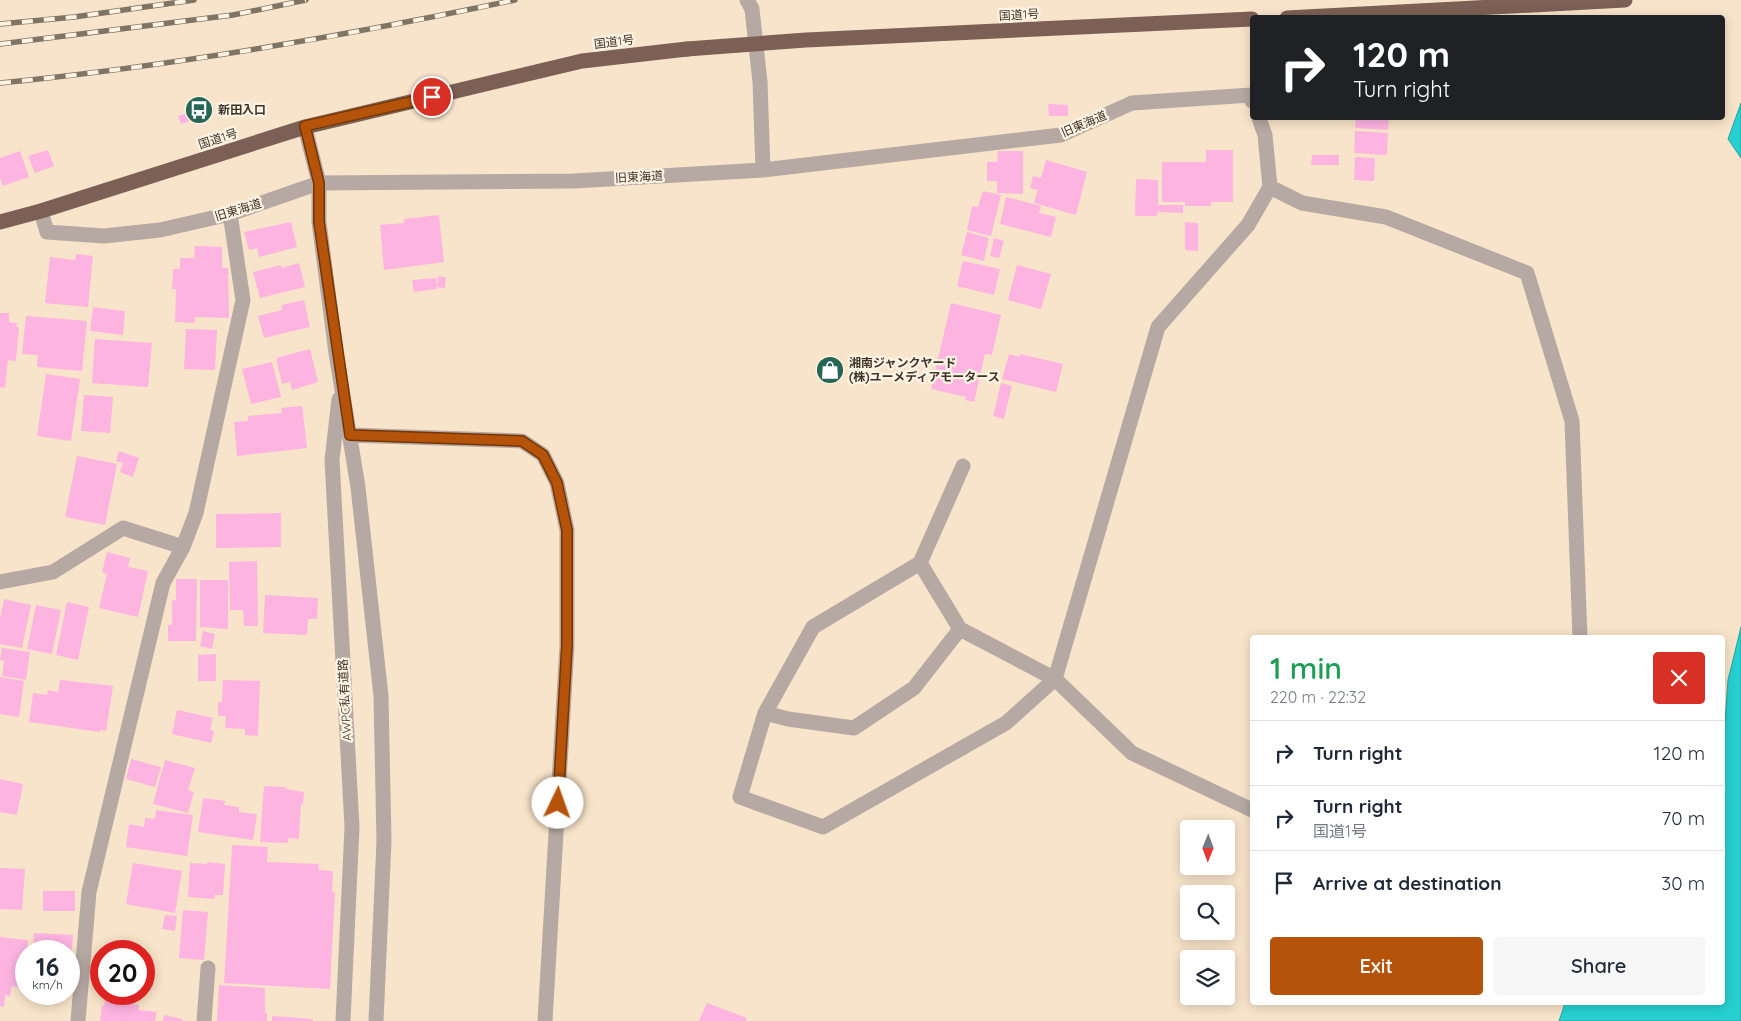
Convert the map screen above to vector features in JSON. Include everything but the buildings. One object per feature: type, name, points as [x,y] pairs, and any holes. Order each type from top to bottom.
[{"type":"highway","points":[[1343,15],[1625,0]]},
{"type":"highway","name":"国道1号","points":[[0,222],[41,212],[305,126],[582,61],[686,49],[806,40],[1250,19]]},
{"type":"street","points":[[747,0],[752,9],[760,82],[763,170]]},
{"type":"street","name":"旧東海道","points":[[41,212],[47,232],[104,236],[160,230],[230,214],[319,183],[574,181],[763,170],[1061,135],[1132,103],[1250,98]]},
{"type":"street","points":[[963,466],[920,563],[813,627],[765,713],[740,797],[823,827],[1006,723],[1055,679],[1158,327],[1248,225],[1270,187],[1265,135],[1259,120]]},
{"type":"street","points":[[305,126],[319,183],[319,222],[358,487],[381,696],[384,841],[376,1021]]},
{"type":"street","points":[[1270,187],[1302,203],[1386,217],[1526,273],[1572,421],[1580,635]]},
{"type":"street","points":[[78,1021],[89,892],[163,583],[184,547],[196,513],[243,300],[230,214]]},
{"type":"street","name":"AWPC私有道路","points":[[341,380],[332,460],[352,827],[343,1021]]},
{"type":"street","points":[[350,435],[522,441],[543,455],[557,483],[567,530],[567,645],[545,1021]]},
{"type":"street","points":[[0,582],[53,572],[123,528],[184,547]]},
{"type":"street","points":[[920,563],[960,629],[1055,679],[1132,753],[1250,809]]},
{"type":"street","points":[[765,713],[788,719],[854,728],[914,688],[960,629]]},
{"type":"street","points":[[204,1021],[208,968]]},
{"type":"water","points":[[1741,103],[1741,158],[1728,139]]},
{"type":"water","points":[[1741,627],[1741,1021],[1559,1021],[1564,1005],[1725,1005],[1725,722],[1728,680]]},
{"type":"railway","points":[[0,24],[74,17],[194,0]]},
{"type":"railway","points":[[0,44],[233,15],[306,0]]},
{"type":"railway","points":[[0,83],[130,68],[259,49],[515,0]]},
{"type":"place","name":"新田入口","points":[[199,110]]},
{"type":"place","name":"湘南ジャンクヤード (株)ユーメディアモータース","points":[[830,370]]},
{"type":"route","points":[[432,97],[305,126],[312,161],[319,183],[319,222],[336,353],[350,435],[522,441],[543,455],[557,483],[567,530],[567,645],[558,803]]}]
